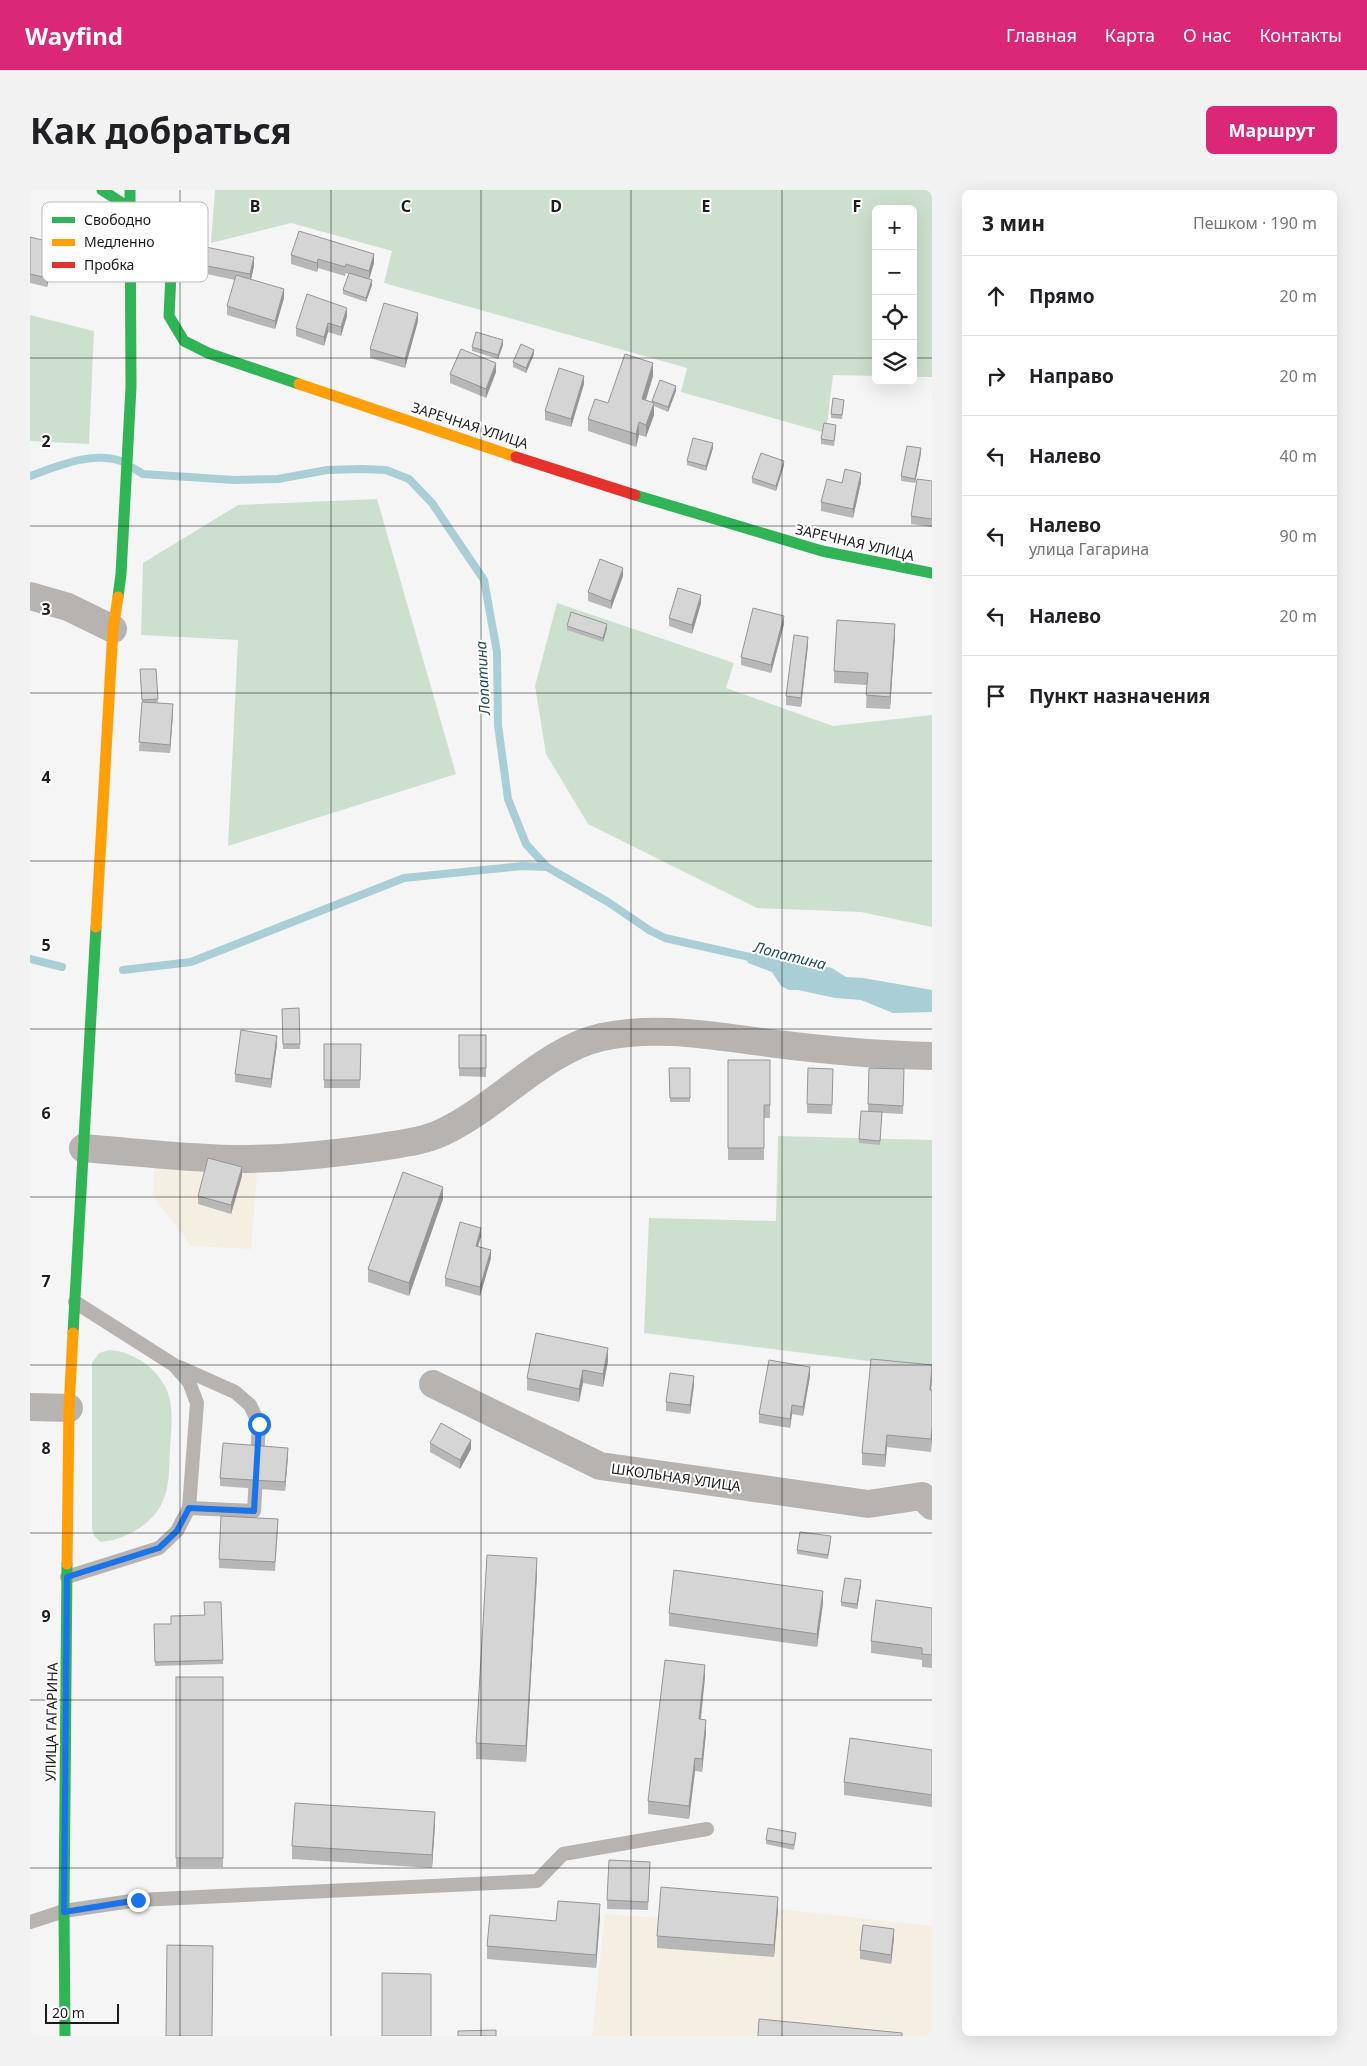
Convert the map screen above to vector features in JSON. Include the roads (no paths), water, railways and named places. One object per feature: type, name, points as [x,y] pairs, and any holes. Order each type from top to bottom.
[{"type":"main road","name":"ЗАРЕЧНАЯ УЛИЦА","points":[[102,190],[122,202]]},
{"type":"main road","name":"УЛИЦА ГАГАРИНА","points":[[65,2036],[64,1912],[69,1408],[113,629],[121,574],[131,388],[130,282]]},
{"type":"main road","name":"ЗАРЕЧНАЯ УЛИЦА","points":[[171,282],[169,316],[184,342],[208,353],[597,483],[771,538],[895,568],[932,573]]},
{"type":"street","points":[[30,596],[68,607],[113,629]]},
{"type":"street","points":[[83,1148],[240,1159],[336,1153],[402,1144],[440,1134],[468,1120],[570,1048],[600,1038],[637,1032],[679,1032],[820,1049],[932,1056]]},
{"type":"street","name":"ШКОЛЬНАЯ УЛИЦА","points":[[432,1384],[600,1466],[868,1504],[922,1496],[932,1506]]},
{"type":"street","points":[[30,1407],[69,1408]]},
{"type":"lane","points":[[75,1302],[174,1365],[235,1392],[250,1405],[259,1424],[254,1511],[189,1508]]},
{"type":"lane","points":[[67,1577],[159,1548],[177,1531],[189,1508],[197,1403],[189,1382],[174,1365]]},
{"type":"lane","points":[[30,1922],[64,1912],[138,1900],[537,1880],[563,1854],[707,1829]]},
{"type":"water","points":[[754,949],[783,951],[810,964],[832,968],[846,977],[863,978],[932,990],[932,1012],[893,1013],[861,1000],[835,998],[798,990],[789,990],[781,986],[772,972],[748,963],[746,956]]},
{"type":"waterway","name":"Лопатина","points":[[30,476],[63,464],[87,459],[110,458],[121,461]]},
{"type":"waterway","name":"Лопатина","points":[[133,468],[143,474],[234,480],[278,479],[327,470],[361,469],[386,470],[409,479],[432,503],[484,580],[497,652],[498,725],[508,799],[526,844],[547,867],[608,902],[649,930],[665,938],[754,958]]},
{"type":"waterway","points":[[123,970],[191,962],[404,878],[522,866],[547,867]]},
{"type":"waterway","points":[[30,959],[62,967]]}]
